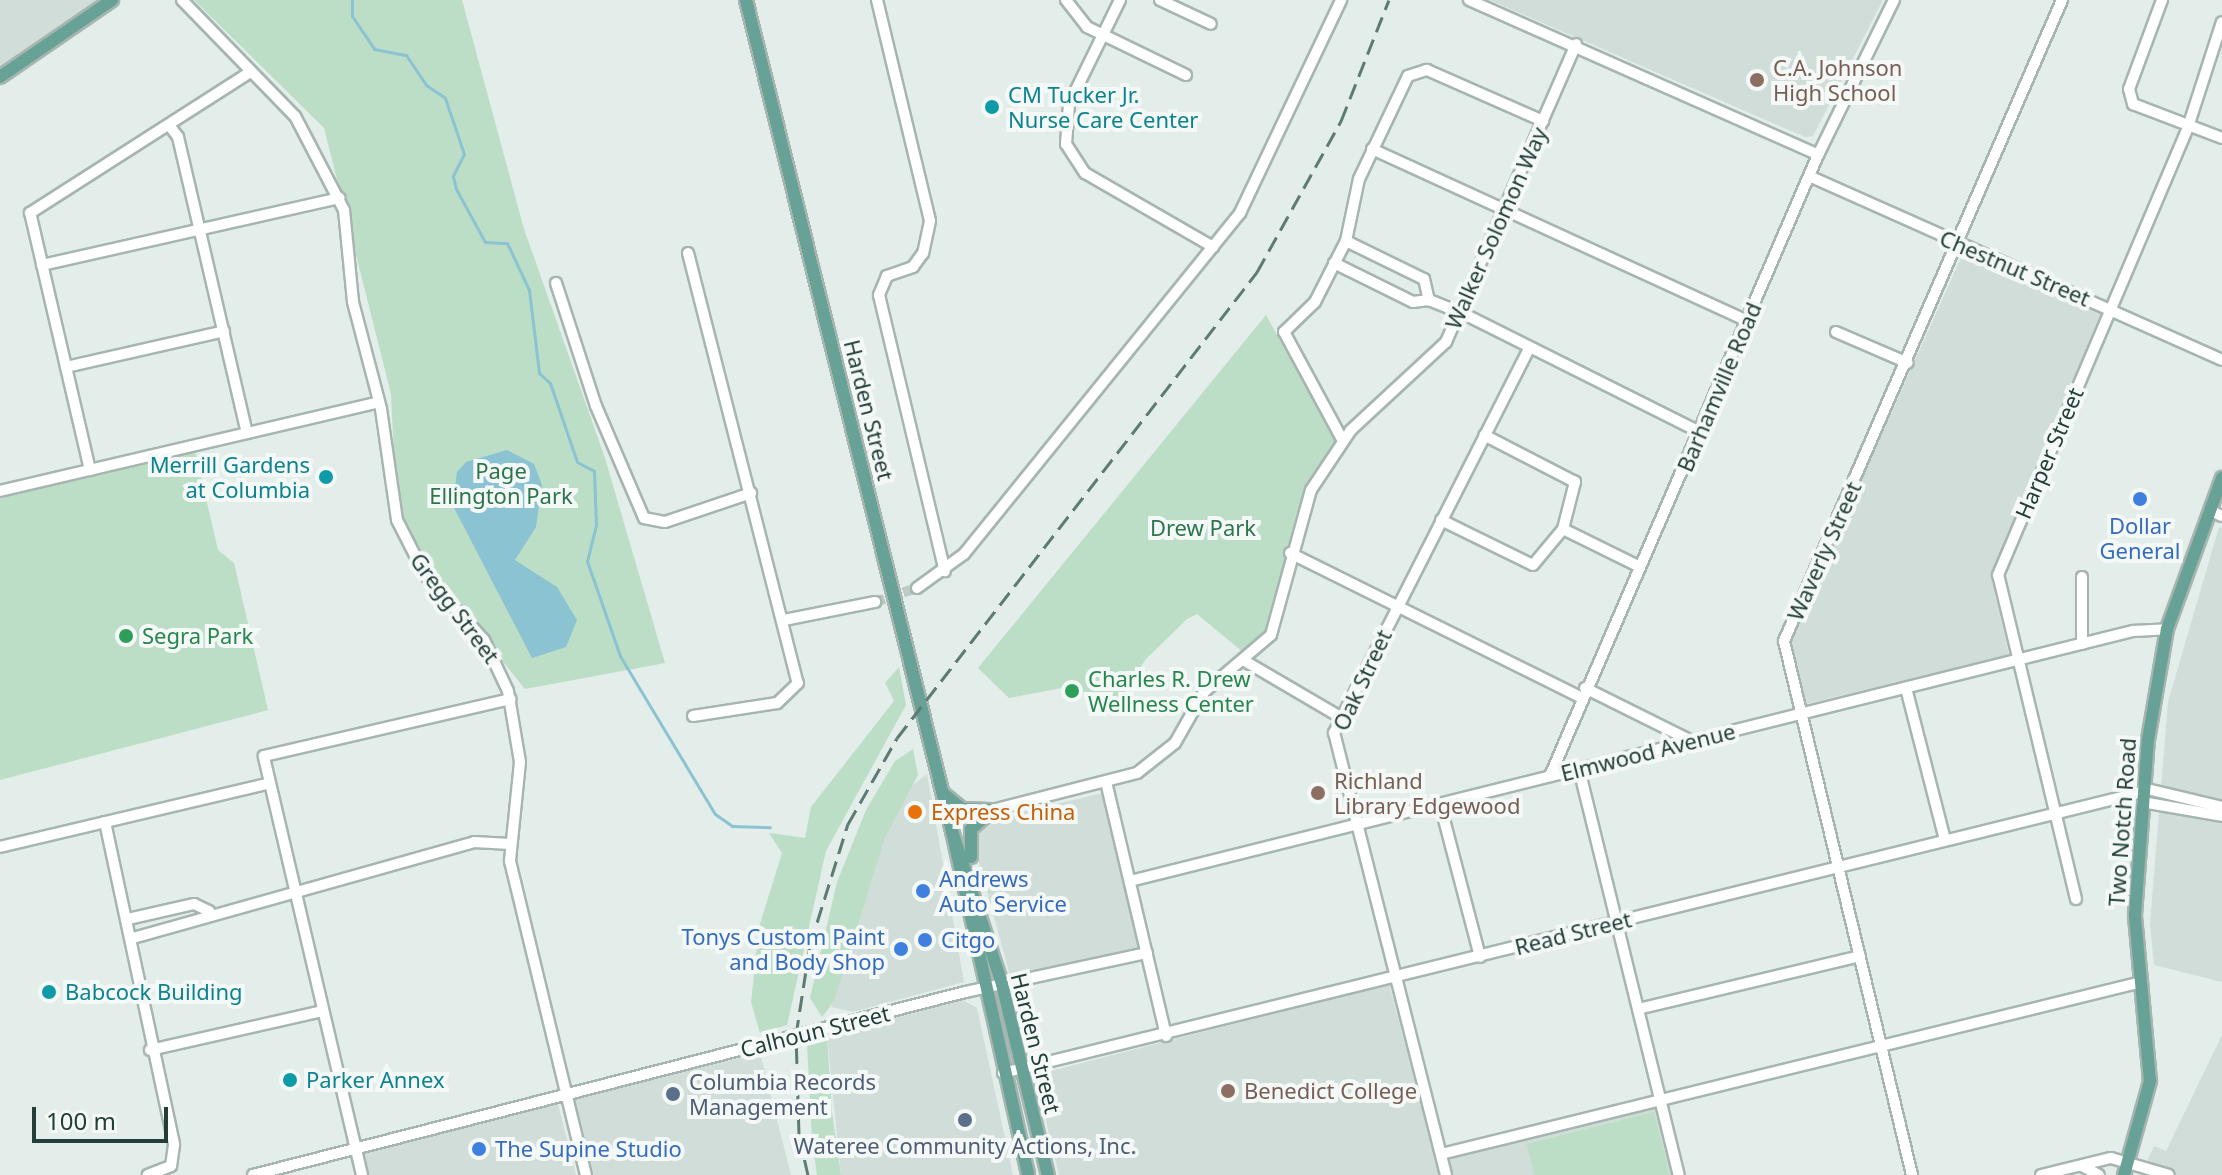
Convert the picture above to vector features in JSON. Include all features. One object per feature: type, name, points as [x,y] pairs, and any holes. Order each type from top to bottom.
[{"type":"main road","points":[[0,77],[112,0]]},
{"type":"main road","name":"Harden Street","points":[[746,0],[952,831],[982,988],[1028,1175]]},
{"type":"main road","name":"Two Notch Road","points":[[2124,1175],[2132,1159],[2150,1081],[2135,915],[2143,794],[2167,629],[2216,513],[2222,478]]},
{"type":"main road","points":[[943,794],[962,809],[992,810]]},
{"type":"main road","points":[[973,884],[970,833],[992,810]]},
{"type":"main road","name":"Harden Street","points":[[952,831],[973,884],[1002,984],[1048,1175]]},
{"type":"street","name":"Gregg Street","points":[[182,0],[247,74],[295,116],[340,198],[353,302],[379,402],[386,471],[403,533],[425,575],[493,654],[510,699],[520,762],[510,844],[564,1095],[586,1175]]},
{"type":"street","points":[[877,0],[930,221],[923,253],[913,267],[887,276],[879,295],[945,571]]},
{"type":"street","points":[[1066,0],[1077,20],[1186,75]]},
{"type":"street","points":[[1120,0],[1069,104],[1066,144],[1075,162],[1113,193],[1167,215],[1213,247]]},
{"type":"street","points":[[1160,0],[1211,24]]},
{"type":"street","points":[[917,588],[945,571],[1240,213],[1341,0]]},
{"type":"street","points":[[1469,0],[1576,44],[1818,155]]},
{"type":"street","name":"Barhamville Road","points":[[1550,776],[1583,693],[1700,432],[1818,155],[1894,0]]},
{"type":"street","name":"Waverly Street","points":[[1912,1175],[1784,641],[1961,245],[2062,0]]},
{"type":"street","points":[[2162,0],[2129,89],[2133,104],[2222,138]]},
{"type":"street","name":"Harper Street","points":[[2076,899],[1998,575],[2188,127],[2222,22]]},
{"type":"street","name":"Walker Solomon Way","points":[[992,810],[1107,786],[1160,758],[1204,692],[1243,660],[1282,616],[1290,553],[1311,490],[1343,441],[1446,342],[1462,313],[1576,44]]},
{"type":"street","points":[[1343,441],[1284,332],[1315,302],[1346,241],[1372,149],[1416,70],[1543,121]]},
{"type":"street","points":[[90,470],[42,265],[34,205],[169,125],[247,74]]},
{"type":"street","points":[[169,125],[200,229],[247,433]]},
{"type":"street","points":[[1372,149],[1747,321]]},
{"type":"street","name":"Chestnut Street","points":[[1809,176],[2222,360]]},
{"type":"street","points":[[42,265],[340,198]]},
{"type":"street","points":[[1346,241],[1424,279],[1429,300]]},
{"type":"street","points":[[688,253],[798,683],[793,693],[777,703],[693,716]]},
{"type":"street","points":[[1334,263],[1413,302],[1429,300],[1462,313],[1700,432]]},
{"type":"street","points":[[556,283],[605,431],[644,518],[665,522],[751,493]]},
{"type":"street","points":[[66,367],[224,331]]},
{"type":"street","points":[[1836,332],[1908,363]]},
{"type":"street","name":"Oak Street","points":[[1446,1175],[1334,733],[1529,349]]},
{"type":"street","points":[[0,491],[379,402]]},
{"type":"street","points":[[1441,520],[1533,565],[1563,529],[1575,482],[1484,435]]},
{"type":"street","points":[[1563,529],[1640,567]]},
{"type":"street","points":[[1290,553],[1396,606],[1692,741]]},
{"type":"street","points":[[2082,577],[2082,644]]},
{"type":"street","points":[[784,620],[875,602]]},
{"type":"street","name":"Elmwood Avenue","points":[[1130,881],[2082,644],[2167,629]]},
{"type":"street","points":[[1243,660],[1340,717]]},
{"type":"street","points":[[1906,688],[1945,840]]},
{"type":"street","points":[[362,1175],[264,756],[510,699]]},
{"type":"street","points":[[1579,769],[1679,1175]]},
{"type":"street","points":[[0,846],[270,783]]},
{"type":"street","points":[[1107,786],[1166,1036]]},
{"type":"street","points":[[2143,794],[2222,816]]},
{"type":"street","name":"Read Street","points":[[1003,1073],[1166,1036],[2055,812],[2143,794],[2222,807]]},
{"type":"street","points":[[1440,804],[1480,957]]},
{"type":"street","points":[[105,822],[133,938],[150,1050],[175,1157],[167,1169],[148,1175]]},
{"type":"street","points":[[133,938],[197,923],[209,911],[474,842],[510,844]]},
{"type":"street","points":[[128,919],[194,904],[209,911]]},
{"type":"street","name":"Calhoun Street","points":[[253,1175],[982,988],[1147,953]]},
{"type":"street","points":[[1638,1009],[1860,956]]},
{"type":"street","points":[[1441,1154],[2142,982]]},
{"type":"street","points":[[150,1050],[323,1011]]},
{"type":"street","points":[[2041,1175],[2132,1159],[2169,1175]]},
{"type":"street","points":[[2080,1166],[2099,1175]]},
{"type":"shaded area","points":[[0,0],[98,0],[0,68]]},
{"type":"shaded area","name":"C.A. Johnson High School","points":[[1490,0],[1883,0],[1813,136],[1805,137]]},
{"type":"shaded area","points":[[1963,253],[2101,312],[1991,577],[2009,655],[1806,704],[1790,640]]},
{"type":"shaded area","points":[[2219,527],[2222,528],[2222,982],[2154,965],[2150,924],[2168,702]]},
{"type":"shaded area","points":[[927,774],[964,982],[853,1012],[831,1007],[885,838],[909,788]]},
{"type":"shaded area","points":[[1103,793],[1142,959],[1014,990],[972,837],[982,821]]},
{"type":"shaded area","name":"Benedict College","points":[[1389,984],[1436,1162],[1657,1108],[1673,1175],[1059,1175],[1035,1075]]},
{"type":"shaded area","points":[[963,1000],[977,1008],[1013,1175],[841,1175],[827,1036]]},
{"type":"shaded area","points":[[2222,1035],[2222,1175],[2141,1175],[2154,1146],[2166,1151]]},
{"type":"shaded area","points":[[760,1053],[791,1175],[594,1175],[575,1099]]},
{"type":"shaded area","points":[[558,1104],[576,1175],[368,1175],[363,1153]]},
{"type":"green space","name":"Page Ellington Park","points":[[194,0],[462,0],[524,229],[605,458],[665,663],[525,689],[450,595],[397,520],[391,394],[324,128]]},
{"type":"green space","name":"Drew Park","points":[[1266,315],[1335,442],[1296,515],[1280,604],[1265,635],[1243,652],[1197,614],[1187,619],[1146,659],[1110,714],[1072,686],[1009,698],[978,668]]},
{"type":"green space","name":"Segra Park","points":[[195,451],[218,550],[234,563],[268,710],[0,780],[0,496]]},
{"type":"green space","points":[[899,667],[906,705],[826,851],[787,1025],[760,1033],[751,1002],[759,927],[782,853],[769,833],[805,838],[811,807],[894,701],[885,683]]},
{"type":"green space","points":[[913,749],[918,775],[885,838],[834,1001],[822,1017],[810,998],[837,882],[866,810],[895,761]]},
{"type":"green space","points":[[827,1036],[832,1112],[841,1175],[817,1175],[812,1141],[807,1043]]},
{"type":"green space","points":[[1654,1112],[1670,1175],[1534,1175],[1527,1144]]},
{"type":"water","points":[[507,450],[534,464],[542,485],[536,527],[515,560],[557,587],[577,620],[566,647],[532,658],[453,506],[457,472],[466,462]]},
{"type":"waterway","points":[[352,0],[352,16],[374,49],[406,55],[426,85],[445,98],[464,154],[453,176],[456,189],[485,242],[507,243],[529,290],[539,373],[550,383],[577,462],[594,471],[596,525],[587,561],[620,656],[715,814],[732,826],[770,827]]},
{"type":"tunnel","points":[[875,602],[917,588]]},
{"type":"railway","points":[[808,1175],[799,1135],[796,1035],[810,945],[848,824],[897,738],[1257,272],[1341,121],[1389,0]]},
{"type":"place","name":"C.A. Johnson High School","points":[[1757,80]]},
{"type":"place","name":"CM Tucker Jr. Nurse Care Center","points":[[992,107]]},
{"type":"place","name":"Merrill Gardens at Columbia","points":[[326,477]]},
{"type":"place","name":"Dollar General","points":[[2140,499]]},
{"type":"place","name":"Segra Park","points":[[126,636]]},
{"type":"place","name":"Charles R. Drew Wellness Center","points":[[1072,691]]},
{"type":"place","name":"Richland Library Edgewood","points":[[1318,793]]},
{"type":"place","name":"Express China","points":[[915,812]]},
{"type":"place","name":"Andrews Auto Service","points":[[923,891]]},
{"type":"place","name":"Citgo","points":[[925,940]]},
{"type":"place","name":"Tonys Custom Paint and Body Shop","points":[[901,949]]},
{"type":"place","name":"Babcock Building","points":[[49,992]]},
{"type":"place","name":"Parker Annex","points":[[290,1080]]},
{"type":"place","name":"Benedict College","points":[[1228,1091]]},
{"type":"place","name":"Columbia Records Management","points":[[673,1094]]},
{"type":"place","name":"Wateree Community Actions, Inc.","points":[[965,1120]]},
{"type":"place","name":"The Supine Studio","points":[[479,1149]]}]
